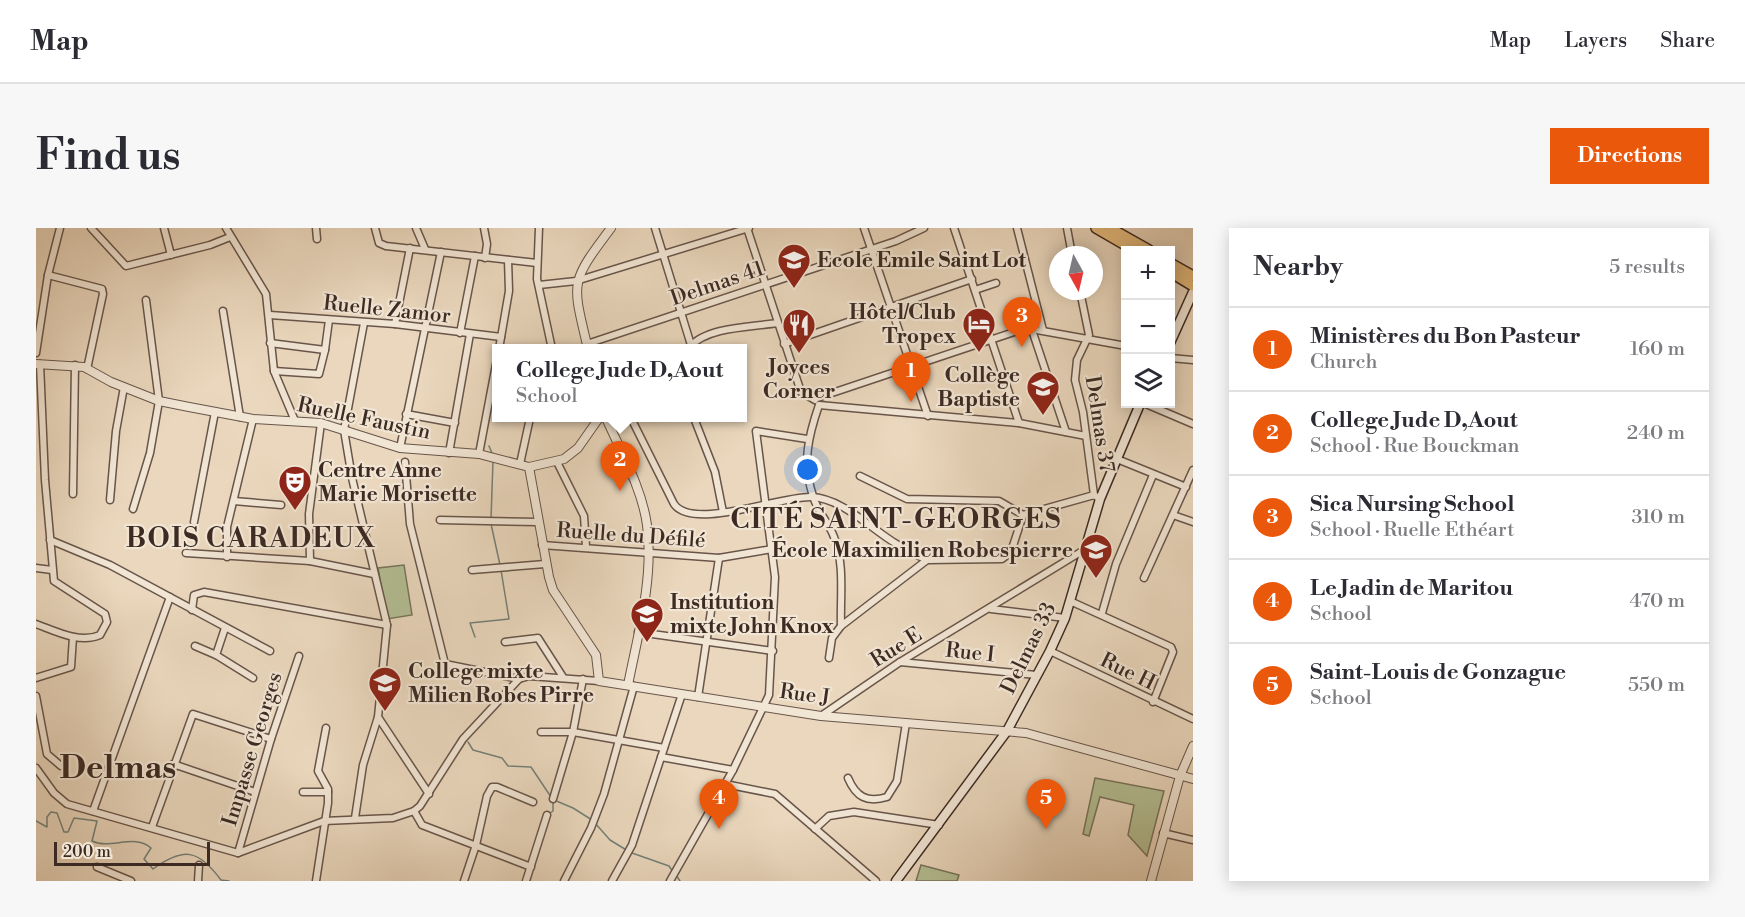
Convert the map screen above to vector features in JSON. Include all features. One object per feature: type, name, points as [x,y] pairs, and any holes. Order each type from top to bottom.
[{"type":"main road","points":[[1096,228],[1127,246]]},
{"type":"main road","points":[[1110,228],[1142,246]]},
{"type":"main road","points":[[1175,271],[1191,281],[1191,295],[1175,332]]},
{"type":"main road","name":"Delmas 33","points":[[896,881],[1007,731],[1050,651],[1071,601],[1097,497],[1117,459],[1138,408]]},
{"type":"street","points":[[36,353],[48,275],[60,228]]},
{"type":"street","points":[[91,228],[126,266],[230,237]]},
{"type":"street","points":[[164,228],[171,255]]},
{"type":"street","points":[[226,228],[261,285],[270,315],[270,343],[274,370],[295,421]]},
{"type":"street","points":[[316,228],[317,239]]},
{"type":"street","points":[[375,228],[379,243],[537,264]]},
{"type":"street","points":[[416,228],[425,249]]},
{"type":"street","points":[[484,228],[487,244],[485,258]]},
{"type":"street","points":[[539,228],[537,264],[539,285],[551,344]]},
{"type":"street","points":[[587,344],[579,317],[576,281],[581,268],[612,228]]},
{"type":"street","points":[[655,228],[682,312],[689,344]]},
{"type":"street","points":[[539,285],[576,281],[748,228],[801,392],[814,399],[819,405],[1019,423],[1086,436]]},
{"type":"street","points":[[864,228],[928,416]]},
{"type":"street","name":"Delmas 41","points":[[594,344],[871,249],[924,228]]},
{"type":"street","points":[[954,228],[1019,423]]},
{"type":"street","points":[[1017,228],[1043,330]]},
{"type":"street","points":[[1067,228],[1070,246]]},
{"type":"street","points":[[395,324],[410,248]]},
{"type":"street","points":[[400,448],[441,252]]},
{"type":"street","points":[[460,333],[475,256]]},
{"type":"street","points":[[500,344],[509,291],[508,260]]},
{"type":"street","points":[[48,275],[98,286],[104,294],[87,369]]},
{"type":"street","points":[[784,344],[893,309],[972,279]]},
{"type":"street","points":[[975,290],[996,284]]},
{"type":"street","points":[[133,509],[150,453],[159,401],[146,300]]},
{"type":"street","points":[[1082,300],[1089,333],[1088,341]]},
{"type":"street","points":[[223,311],[240,417]]},
{"type":"street","name":"Ruelle Zamor","points":[[270,315],[395,324],[501,337]]},
{"type":"street","points":[[274,370],[316,375],[321,373],[329,320]]},
{"type":"street","points":[[355,818],[363,765],[378,717],[387,625],[352,478],[344,430],[364,323]]},
{"type":"street","points":[[693,344],[698,338],[710,333],[777,323]]},
{"type":"street","points":[[1031,327],[1066,432]]},
{"type":"street","points":[[814,399],[991,338],[1031,327],[1088,341],[1121,345]]},
{"type":"street","points":[[450,453],[470,334]]},
{"type":"street","name":"Delmas 37","points":[[1088,341],[1077,360],[1075,370],[1097,497]]},
{"type":"street","points":[[270,343],[325,350]]},
{"type":"street","points":[[1175,358],[1193,360]]},
{"type":"street","points":[[36,624],[73,637],[100,635],[107,622],[107,616],[55,584],[39,424],[38,364]]},
{"type":"street","name":"Ruelle Faustin","points":[[38,364],[87,369],[159,401],[253,419],[321,423],[400,448],[479,454],[529,467],[557,462],[578,448],[596,422]]},
{"type":"street","points":[[73,494],[75,366]]},
{"type":"street","points":[[479,454],[492,385]]},
{"type":"street","points":[[110,500],[119,411],[124,387]]},
{"type":"street","points":[[819,405],[807,439],[813,497],[835,539],[841,573],[841,626]]},
{"type":"street","points":[[1156,408],[1193,424]]},
{"type":"street","points":[[194,522],[215,412]]},
{"type":"street","points":[[406,414],[455,423]]},
{"type":"street","points":[[227,557],[227,527],[253,419]]},
{"type":"street","points":[[520,464],[529,422]]},
{"type":"street","points":[[564,881],[596,816],[618,742],[631,686],[648,573],[647,525],[633,480],[608,422]]},
{"type":"street","points":[[633,422],[676,508],[698,515],[813,497],[848,510],[895,544],[927,560],[1002,559],[1011,552],[1023,515]]},
{"type":"street","points":[[696,422],[715,472],[723,512]]},
{"type":"street","points":[[310,561],[309,514],[321,423]]},
{"type":"street","points":[[671,880],[733,770],[769,695],[775,577],[756,431],[807,439]]},
{"type":"street","points":[[1117,459],[1185,487]]},
{"type":"street","points":[[405,462],[410,524],[445,664],[519,679],[529,676],[599,681],[596,655],[553,590],[545,564],[529,467]]},
{"type":"street","points":[[557,462],[584,516],[586,547]]},
{"type":"street","points":[[1144,578],[1193,470]]},
{"type":"street","points":[[1102,613],[1116,564],[1153,475]]},
{"type":"street","points":[[860,476],[907,499],[999,501],[1023,515],[1097,497]]},
{"type":"street","points":[[234,501],[281,505]]},
{"type":"street","points":[[1173,514],[1193,522]]},
{"type":"street","points":[[440,520],[538,522]]},
{"type":"street","points":[[50,540],[110,565],[270,651]]},
{"type":"street","name":"Ruelle du Défilé","points":[[542,545],[719,558],[772,549]]},
{"type":"street","name":"Rue E","points":[[821,716],[900,662],[1085,550]]},
{"type":"street","points":[[186,554],[310,561],[374,574]]},
{"type":"street","points":[[698,697],[719,558]]},
{"type":"street","points":[[829,658],[832,638],[841,626],[927,560]]},
{"type":"street","points":[[472,570],[545,564]]},
{"type":"street","points":[[36,568],[52,570]]},
{"type":"street","points":[[192,610],[194,596],[204,591],[387,625]]},
{"type":"street","points":[[93,811],[170,597]]},
{"type":"street","points":[[1071,601],[1102,613],[1173,650],[1154,702]]},
{"type":"street","points":[[991,609],[1065,618]]},
{"type":"street","points":[[216,655],[225,628]]},
{"type":"street","points":[[638,632],[773,651]]},
{"type":"street","points":[[36,678],[71,667],[73,637]]},
{"type":"street","points":[[505,642],[538,638],[563,677]]},
{"type":"street","points":[[195,646],[216,655],[253,678]]},
{"type":"street","name":"Rue H","points":[[1050,651],[1193,719]]},
{"type":"street","name":"Impasse Georges","points":[[238,853],[271,739],[299,656]]},
{"type":"street","name":"Rue I","points":[[900,662],[1036,675]]},
{"type":"street","points":[[36,768],[61,800],[238,853],[325,821],[355,818],[385,819],[414,811],[429,794],[463,739],[519,679]]},
{"type":"street","points":[[553,799],[573,732],[583,679]]},
{"type":"street","name":"Rue J","points":[[599,681],[821,716],[1026,733],[1193,779]]},
{"type":"street","points":[[612,881],[632,845],[682,694]]},
{"type":"street","points":[[36,696],[47,754],[61,766]]},
{"type":"street","points":[[152,827],[190,717],[196,713],[271,739]]},
{"type":"street","points":[[378,717],[429,794]]},
{"type":"street","points":[[848,778],[861,797],[869,800],[886,797],[897,780],[906,723]]},
{"type":"street","points":[[316,881],[328,792],[318,771],[326,728]]},
{"type":"street","points":[[541,732],[573,732],[618,742],[664,748]]},
{"type":"street","points":[[1151,881],[1152,869],[1180,776],[1193,746]]},
{"type":"street","points":[[661,757],[733,770]]},
{"type":"street","points":[[173,764],[255,792]]},
{"type":"street","points":[[725,784],[775,794],[876,881]]},
{"type":"street","points":[[464,881],[476,845],[487,796],[492,788],[497,787],[533,802]]},
{"type":"street","points":[[303,792],[328,792]]},
{"type":"street","points":[[414,811],[422,825],[531,867]]},
{"type":"street","points":[[815,829],[829,816],[854,812],[939,825]]},
{"type":"street","points":[[526,881],[547,816]]},
{"type":"street","points":[[1163,833],[1193,840]]},
{"type":"street","points":[[198,881],[199,865]]},
{"type":"street","points":[[97,867],[130,881]]},
{"type":"green space","points":[[404,565],[412,615],[387,619],[378,568]]},
{"type":"green space","points":[[1095,778],[1164,791],[1147,856],[1128,835],[1134,805],[1100,797],[1089,836],[1083,834]]},
{"type":"green space","points":[[921,865],[959,875],[957,881],[916,881]]},
{"type":"waterway","points":[[489,446],[492,453]]},
{"type":"waterway","points":[[491,519],[493,461]]},
{"type":"waterway","points":[[491,524],[500,565]]},
{"type":"waterway","points":[[475,637],[470,623],[509,619],[501,570]]},
{"type":"waterway","points":[[468,742],[473,750],[502,758],[508,766],[531,767],[551,797]]},
{"type":"waterway","points":[[554,800],[592,820]]},
{"type":"waterway","points":[[550,813],[553,811],[553,801]]},
{"type":"waterway","points":[[36,821],[47,827],[47,817],[51,812],[57,813],[64,832],[68,832],[74,818],[97,821],[92,841],[107,844],[130,842],[145,844],[151,848],[144,859],[153,869],[173,857],[190,855],[205,862],[221,880],[229,881]]},
{"type":"waterway","points":[[595,823],[610,840],[628,851]]},
{"type":"waterway","points":[[632,853],[669,866],[673,872]]},
{"type":"waterway","points":[[676,875],[680,881]]},
{"type":"place","name":"Ecole Emile Saint Lot","points":[[794,289]]},
{"type":"place","name":"Sica Nursing School","points":[[1022,347]]},
{"type":"place","name":"Hôtel/Club Tropex","points":[[979,353]]},
{"type":"place","name":"Joyces Corner","points":[[799,354]]},
{"type":"place","name":"Ministères du Bon Pasteur","points":[[911,402]]},
{"type":"place","name":"Collège Baptiste","points":[[1043,416]]},
{"type":"place","name":"College Jude D,Aout","points":[[620,491]]},
{"type":"place","name":"Centre Anne Marie Morisette","points":[[295,511]]},
{"type":"place","name":"École Maximilien Robespierre","points":[[1096,579]]},
{"type":"place","name":"Institution mixte John Knox","points":[[647,643]]},
{"type":"place","name":"College mixte Milien Robes Pirre","points":[[385,712]]},
{"type":"place","name":"Le Jadin de Maritou","points":[[719,829]]},
{"type":"place","name":"Saint-Louis de Gonzague","points":[[1046,829]]},
{"type":"district","name":"CITÉ SAINT-GEORGES","points":[[896,519]]},
{"type":"district","name":"BOIS CARADEUX","points":[[251,538]]},
{"type":"district","name":"Delmas","points":[[118,766]]}]
